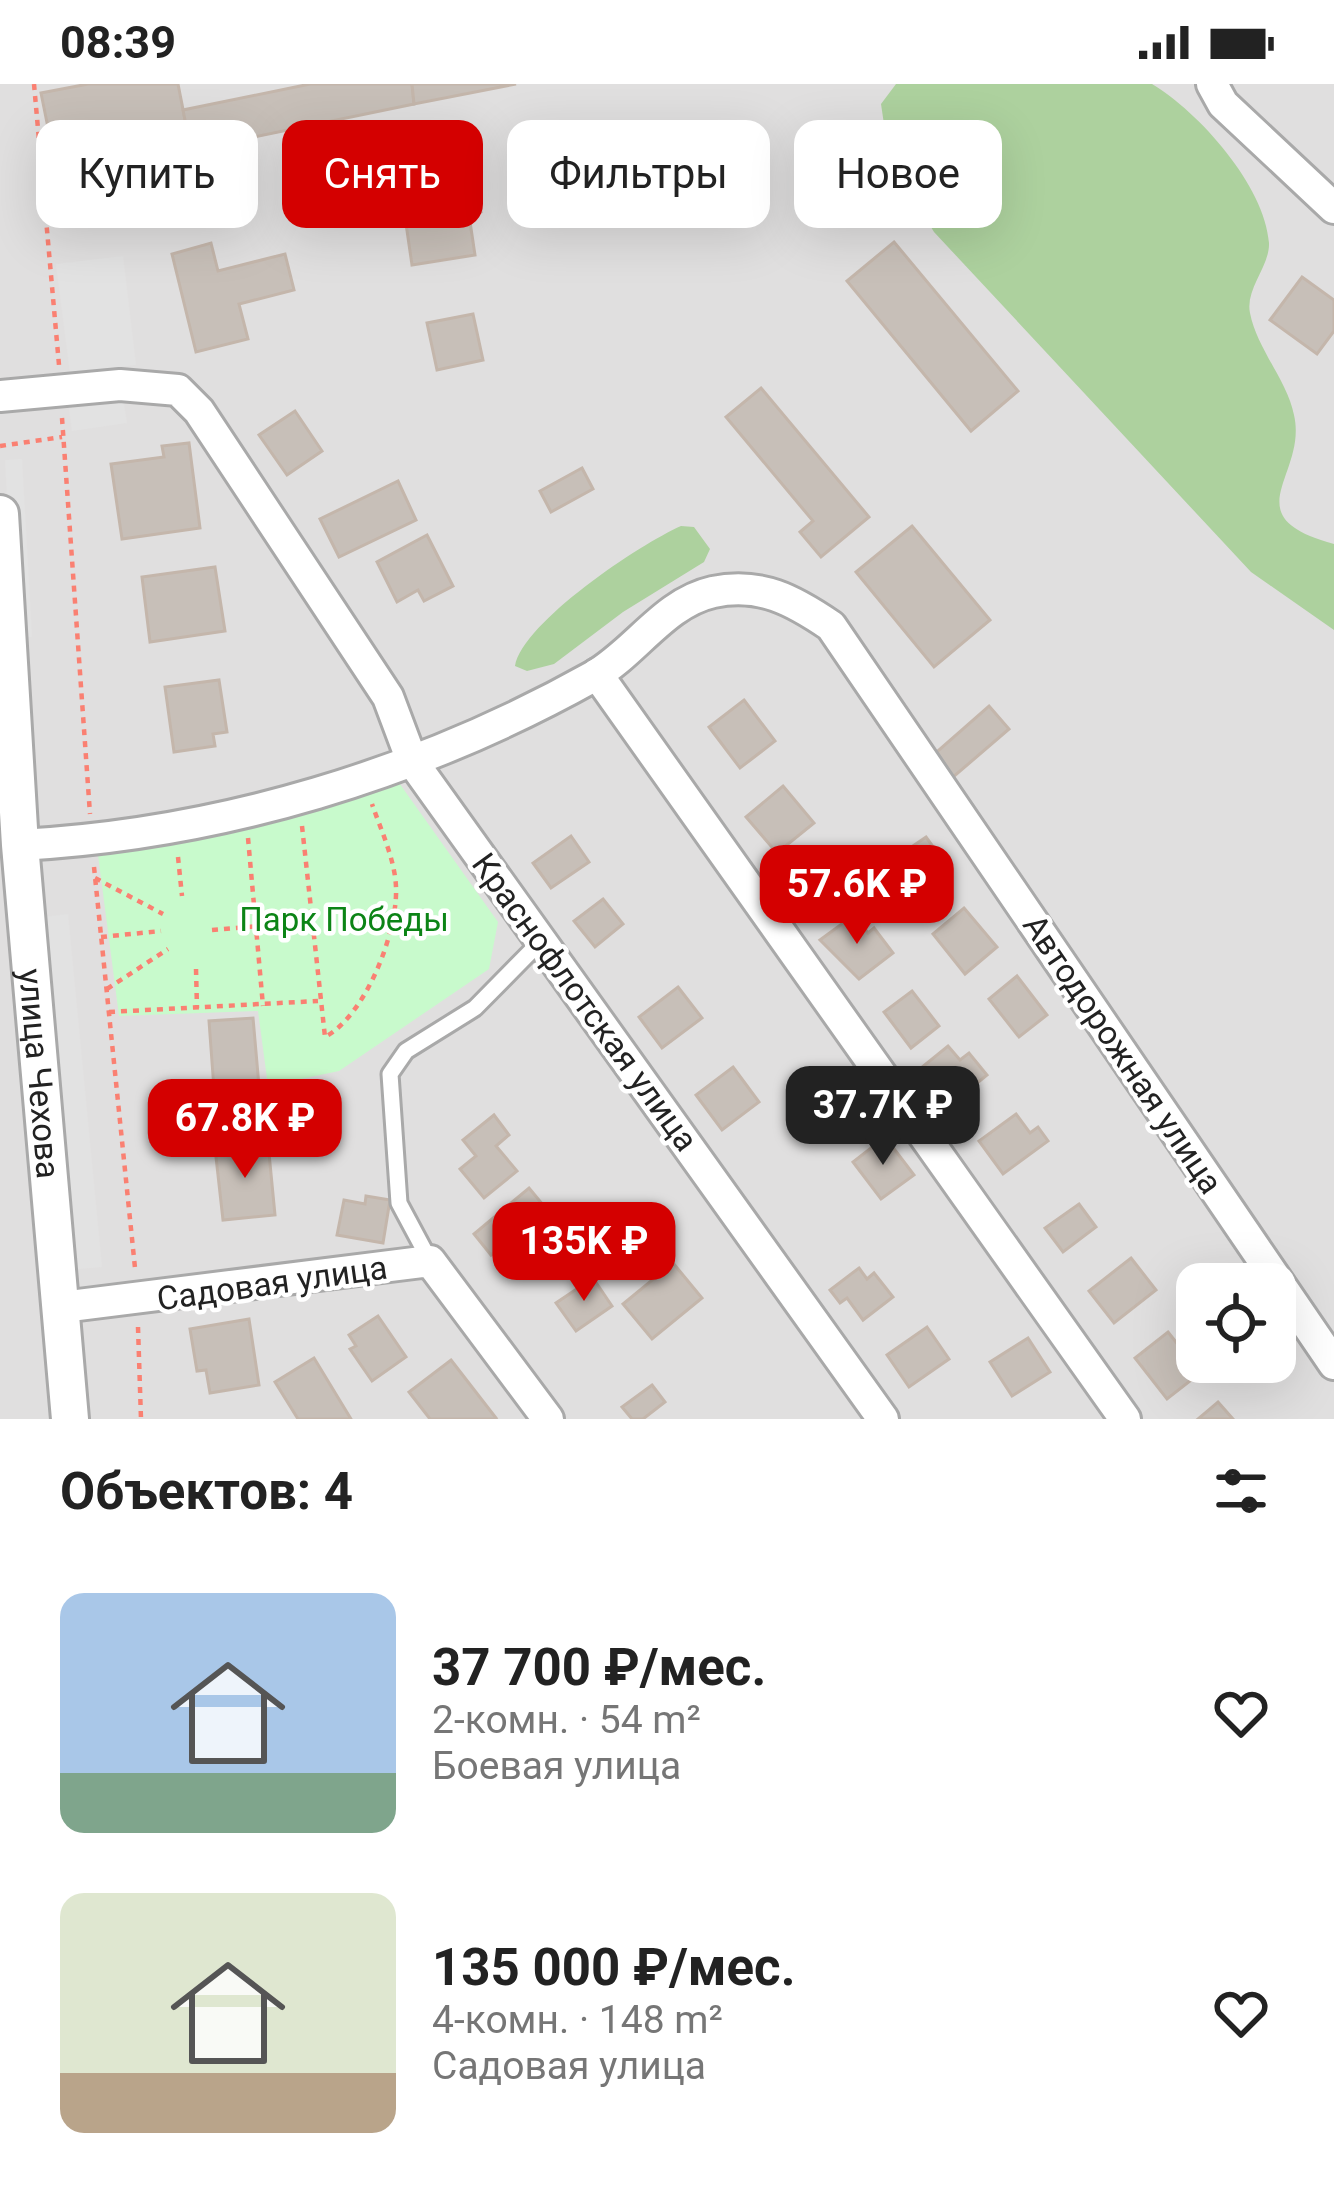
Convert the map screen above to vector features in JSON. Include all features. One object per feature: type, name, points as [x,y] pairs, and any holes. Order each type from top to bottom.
[{"type":"street","points":[[1212,84],[1223,104],[1334,208]]},
{"type":"street","name":"Краснофлотская улица","points":[[0,396],[120,385],[178,391],[199,411],[388,698],[412,761],[883,1419]]},
{"type":"street","name":"улица Чехова","points":[[0,514],[20,845],[70,1419]]},
{"type":"street","name":"Автодорожная улица","points":[[598,674],[684,603],[709,593],[769,591],[793,599],[830,626],[1334,1364]]},
{"type":"street","points":[[20,845],[92,841],[263,809],[412,761],[598,674],[1125,1419]]},
{"type":"street","name":"Садовая улица","points":[[62,1307],[430,1262],[548,1419]]},
{"type":"lane","points":[[430,1262],[399,1203],[390,1073],[406,1051],[475,1008],[542,941]]},
{"type":"path","points":[[34,84],[62,392],[95,878],[123,1145]]},
{"type":"path","points":[[0,446],[62,437]]},
{"type":"path","points":[[302,820],[325,1037],[346,1026],[373,984],[396,890],[373,804]]},
{"type":"path","points":[[248,832],[263,1006]]},
{"type":"path","points":[[178,845],[182,896]]},
{"type":"path","points":[[95,878],[163,914]]},
{"type":"path","points":[[212,930],[311,922]]},
{"type":"path","points":[[101,937],[161,931]]},
{"type":"path","points":[[107,989],[168,949]]},
{"type":"path","points":[[196,969],[197,1008]]},
{"type":"path","points":[[109,1012],[318,1001]]},
{"type":"shaded area","points":[[0,84],[1334,84],[1334,1419],[0,1419]]},
{"type":"shaded area","points":[[123,256],[136,365],[70,373],[56,264]]},
{"type":"shaded area","points":[[122,392],[127,423],[72,431],[68,401]]},
{"type":"shaded area","points":[[22,459],[32,637],[15,638],[5,460]]},
{"type":"shaded area","points":[[68,914],[102,1267],[78,1269],[44,917]]},
{"type":"green space","points":[[896,84],[1152,84],[1209,132],[1243,175],[1265,221],[1266,260],[1249,304],[1254,326],[1294,415],[1296,437],[1280,507],[1286,521],[1303,533],[1334,544],[1334,630],[1251,572],[934,232],[932,228],[1002,228],[1002,120],[883,120],[881,104]]},
{"type":"green space","points":[[681,526],[694,527],[710,549],[704,562],[623,612],[554,664],[527,671],[515,666],[523,648],[560,607],[639,549]]},
{"type":"green space","name":"Парк Победы","points":[[397,780],[498,922],[489,969],[339,1071],[268,1086],[258,1011],[119,1016],[98,855]]},
{"type":"building","points":[[88,84],[178,84],[185,120],[46,120],[41,93]]},
{"type":"building","points":[[310,84],[412,84],[414,104],[336,120],[282,120],[282,131],[258,136],[258,120],[185,120],[183,110]]},
{"type":"building","points":[[412,84],[516,84],[414,104]]},
{"type":"building","points":[[407,228],[471,228],[475,255],[412,265]]},
{"type":"building","points":[[894,242],[1018,391],[971,431],[847,281]]},
{"type":"building","points":[[211,243],[218,271],[285,254],[294,290],[239,304],[248,339],[196,352],[172,254]]},
{"type":"building","points":[[1302,277],[1334,300],[1334,331],[1317,354],[1270,320]]},
{"type":"building","points":[[473,314],[483,360],[437,370],[427,323]]},
{"type":"building","points":[[761,388],[869,517],[821,557],[800,532],[813,521],[726,417]]},
{"type":"building","points":[[295,411],[322,451],[287,475],[259,435]]},
{"type":"building","points":[[189,443],[200,528],[122,539],[111,464],[164,457],[162,446]]},
{"type":"building","points":[[582,468],[593,489],[551,512],[540,491]]},
{"type":"building","points":[[398,481],[416,520],[339,557],[320,519]]},
{"type":"building","points":[[912,526],[990,620],[934,667],[856,572]]},
{"type":"building","points":[[427,535],[453,586],[424,601],[418,590],[397,602],[377,562]]},
{"type":"building","points":[[215,567],[225,631],[150,642],[142,577]]},
{"type":"building","points":[[219,680],[227,732],[213,734],[215,746],[174,752],[165,687]]},
{"type":"building","points":[[744,700],[775,741],[740,768],[709,727]]},
{"type":"building","points":[[989,706],[1009,729],[952,778],[932,756]]},
{"type":"building","points":[[783,786],[814,823],[777,853],[746,817]]},
{"type":"building","points":[[571,836],[589,862],[551,888],[533,863]]},
{"type":"building","points":[[926,837],[949,869],[911,896],[888,863]]},
{"type":"building","points":[[603,899],[623,924],[595,947],[574,921]]},
{"type":"building","points":[[964,908],[997,947],[965,974],[933,934]]},
{"type":"building","points":[[854,915],[868,933],[874,928],[893,953],[859,979],[820,940]]},
{"type":"building","points":[[1017,976],[1047,1015],[1019,1037],[989,999]]},
{"type":"building","points":[[678,987],[702,1018],[662,1048],[639,1017]]},
{"type":"building","points":[[912,991],[939,1026],[911,1048],[884,1012]]},
{"type":"building","points":[[253,1018],[259,1086],[214,1089],[209,1021]]},
{"type":"building","points":[[948,1046],[960,1060],[969,1053],[987,1075],[950,1105],[921,1068]]},
{"type":"building","points":[[733,1067],[759,1102],[722,1130],[696,1095]]},
{"type":"building","points":[[833,1068],[859,1102],[828,1127],[801,1093]]},
{"type":"building","points":[[1016,1114],[1030,1133],[1038,1127],[1048,1141],[1003,1174],[979,1141]]},
{"type":"building","points":[[494,1115],[509,1135],[496,1146],[517,1171],[484,1198],[460,1169],[476,1156],[463,1140]]},
{"type":"building","points":[[885,1137],[914,1175],[881,1199],[853,1162]]},
{"type":"building","points":[[268,1143],[275,1215],[223,1220],[215,1148]]},
{"type":"building","points":[[529,1188],[572,1240],[537,1269],[511,1238],[491,1255],[474,1234]]},
{"type":"building","points":[[366,1196],[390,1200],[383,1243],[337,1235],[344,1200],[365,1204]]},
{"type":"building","points":[[1079,1204],[1096,1227],[1063,1252],[1045,1228]]},
{"type":"building","points":[[1131,1258],[1156,1290],[1114,1323],[1089,1291]]},
{"type":"building","points":[[673,1263],[702,1298],[652,1339],[623,1304]]},
{"type":"building","points":[[859,1268],[867,1279],[874,1273],[893,1297],[863,1320],[847,1298],[840,1303],[830,1290]]},
{"type":"building","points":[[593,1278],[612,1306],[576,1331],[556,1303]]},
{"type":"building","points":[[378,1316],[406,1357],[372,1381],[350,1349],[356,1346],[349,1335]]},
{"type":"building","points":[[249,1319],[259,1385],[210,1393],[206,1370],[197,1371],[190,1329]]},
{"type":"building","points":[[927,1327],[949,1359],[909,1387],[887,1355]]},
{"type":"building","points":[[1168,1332],[1176,1342],[1176,1383],[1187,1383],[1167,1399],[1135,1358]]},
{"type":"building","points":[[1028,1338],[1050,1372],[1012,1396],[990,1362]]},
{"type":"building","points":[[314,1358],[351,1419],[298,1419],[275,1382]]},
{"type":"building","points":[[451,1360],[496,1418],[430,1419],[409,1392]]},
{"type":"building","points":[[652,1385],[665,1402],[643,1419],[632,1419],[622,1407]]},
{"type":"building","points":[[1218,1402],[1233,1419],[1198,1419]]}]
